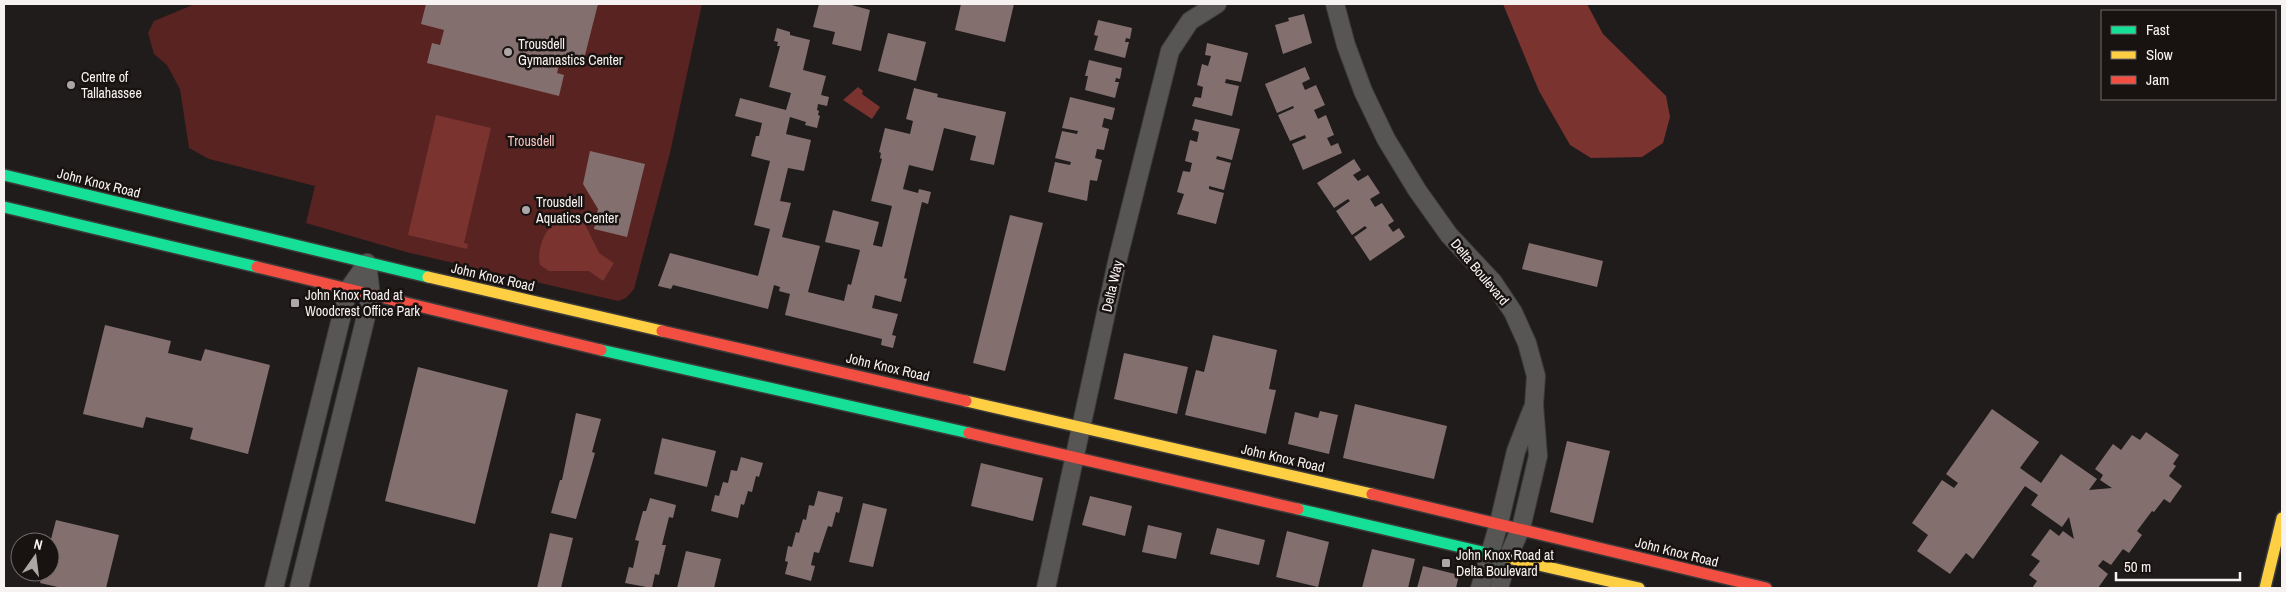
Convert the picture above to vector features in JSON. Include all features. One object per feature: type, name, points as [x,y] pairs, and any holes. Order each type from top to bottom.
[{"type":"main road","name":"John Knox Road","points":[[4,175],[367,263],[656,338],[1080,427],[1521,528],[1766,588]]},
{"type":"main road","points":[[4,207],[650,362],[1075,457],[1639,588]]},
{"type":"main road","points":[[631,357],[637,333]]},
{"type":"main road","points":[[650,362],[656,338]]},
{"type":"main road","points":[[2265,588],[2282,518]]},
{"type":"street","name":"Delta Way","points":[[1051,587],[1080,427],[1121,249],[1170,51],[1190,21],[1217,4]]},
{"type":"street","name":"Delta Boulevard","points":[[1335,4],[1363,91],[1386,139],[1417,190],[1449,235],[1493,282],[1513,312],[1527,343],[1536,376],[1534,405],[1538,456],[1521,528],[1508,557],[1499,588]]},
{"type":"street","points":[[274,588],[348,290],[367,263]]},
{"type":"street","points":[[300,588],[372,296],[367,263]]},
{"type":"street","points":[[1480,588],[1499,523],[1516,451],[1534,405]]},
{"type":"green space","name":"Trousdell","points":[[195,4],[702,4],[670,153],[634,289],[626,298],[618,301],[406,252],[306,223],[315,186],[209,159],[189,148],[180,89],[167,65],[154,54],[148,33],[154,21]]},
{"type":"shaded area","points":[[1503,4],[1587,4],[1603,34],[1666,96],[1670,117],[1663,143],[1642,157],[1591,158],[1570,145],[1539,91]]},
{"type":"shaded area","points":[[858,87],[863,91],[862,94],[880,107],[872,119],[843,100]]},
{"type":"shaded area","points":[[436,115],[491,128],[464,243],[468,244],[467,249],[408,235]]},
{"type":"shaded area","points":[[575,213],[582,218],[599,253],[614,263],[603,281],[589,271],[549,271],[540,265],[540,248],[552,224],[567,215]]},
{"type":"building","name":"Trousdell Gymanastics Center","points":[[426,4],[598,4],[583,63],[561,58],[557,73],[564,75],[559,96],[427,63],[432,43],[440,45],[444,30],[421,24]]},
{"type":"building","points":[[819,4],[848,4],[870,10],[861,51],[832,44],[835,32],[813,27]]},
{"type":"building","points":[[961,4],[1014,4],[1005,42],[955,30]]},
{"type":"building","points":[[1304,14],[1312,43],[1283,54],[1275,25],[1289,21],[1288,18]]},
{"type":"building","points":[[1098,20],[1132,28],[1130,39],[1126,38],[1125,42],[1129,42],[1125,58],[1094,50],[1098,36],[1094,35]]},
{"type":"building","points":[[777,28],[790,32],[790,35],[810,40],[803,70],[826,76],[821,95],[829,97],[827,106],[818,104],[817,110],[820,116],[817,128],[805,125],[806,122],[790,117],[786,134],[811,140],[804,171],[788,168],[780,201],[791,203],[782,237],[820,246],[808,292],[844,301],[848,284],[851,285],[860,250],[825,242],[833,210],[879,222],[873,245],[882,247],[892,206],[871,201],[882,159],[879,152],[885,128],[910,134],[913,121],[906,119],[914,88],[938,94],[937,97],[1006,112],[994,165],[970,160],[976,136],[944,128],[933,171],[909,165],[903,189],[918,193],[919,189],[931,192],[928,204],[922,202],[904,278],[907,279],[901,302],[875,295],[872,308],[898,314],[892,335],[896,336],[893,348],[881,345],[882,339],[785,315],[790,294],[779,291],[780,287],[774,285],[768,309],[673,285],[671,289],[658,286],[670,253],[758,276],[770,229],[754,225],[770,161],[751,156],[756,136],[759,136],[762,123],[735,116],[740,98],[786,110],[791,93],[769,87],[780,46],[777,46],[778,42],[774,41]]},
{"type":"building","points":[[888,33],[926,42],[916,81],[878,71]]},
{"type":"building","points":[[1207,43],[1248,53],[1241,82],[1226,79],[1225,83],[1239,86],[1232,116],[1192,106],[1195,97],[1201,98],[1203,87],[1197,85],[1202,64],[1208,66],[1211,56],[1205,55]]},
{"type":"building","points":[[1089,60],[1122,68],[1120,79],[1116,78],[1115,82],[1119,82],[1115,98],[1085,90],[1088,76],[1085,76]]},
{"type":"building","points":[[1305,67],[1310,79],[1302,83],[1305,90],[1316,85],[1325,105],[1314,110],[1318,119],[1326,115],[1334,135],[1327,138],[1331,146],[1338,143],[1342,153],[1303,170],[1292,144],[1306,138],[1305,135],[1290,141],[1278,115],[1294,108],[1293,106],[1277,113],[1265,84]]},
{"type":"building","points":[[1070,97],[1115,108],[1112,120],[1104,118],[1102,127],[1109,129],[1104,150],[1097,149],[1095,158],[1102,160],[1097,181],[1090,180],[1087,201],[1048,192],[1055,162],[1070,165],[1071,162],[1055,158],[1062,131],[1077,134],[1078,131],[1062,128]]},
{"type":"building","points":[[1195,119],[1240,129],[1232,160],[1217,156],[1216,159],[1231,163],[1224,190],[1209,186],[1209,189],[1224,193],[1216,224],[1177,214],[1184,194],[1177,192],[1183,171],[1190,172],[1192,163],[1185,161],[1190,140],[1197,142],[1199,132],[1192,130]]},
{"type":"building","points":[[590,151],[645,164],[627,237],[594,229],[598,209],[583,184]]},
{"type":"building","points":[[1354,159],[1361,170],[1353,175],[1358,181],[1368,175],[1380,193],[1370,199],[1375,207],[1382,203],[1394,221],[1388,225],[1393,232],[1399,228],[1405,237],[1370,261],[1354,237],[1367,228],[1365,226],[1352,235],[1336,211],[1350,201],[1348,199],[1334,208],[1317,183]]},
{"type":"building","points":[[1010,215],[1043,223],[1005,371],[973,363]]},
{"type":"building","points":[[1529,243],[1603,261],[1597,287],[1522,269]]},
{"type":"building","points":[[105,325],[171,341],[168,353],[201,361],[205,349],[270,365],[248,454],[190,439],[193,428],[146,417],[143,428],[83,414]]},
{"type":"building","points":[[1213,335],[1277,350],[1269,389],[1276,390],[1266,434],[1185,415],[1196,370],[1204,372]]},
{"type":"building","points":[[1124,353],[1188,367],[1177,414],[1114,399]]},
{"type":"building","points":[[418,367],[508,390],[475,524],[385,501]]},
{"type":"building","points":[[1355,404],[1447,426],[1434,479],[1343,458]]},
{"type":"building","points":[[1992,409],[2039,442],[2020,468],[2041,483],[2061,454],[2097,479],[2089,490],[2112,488],[2100,480],[2103,475],[2095,469],[2113,444],[2121,450],[2132,435],[2140,440],[2146,432],[2179,455],[2173,464],[2176,466],[2169,476],[2182,486],[2170,503],[2164,499],[2154,512],[2152,511],[2137,531],[2142,535],[2129,553],[2123,549],[2111,565],[2103,560],[2098,566],[2108,574],[2098,588],[2032,588],[2037,581],[2029,575],[2040,561],[2031,555],[2050,529],[2059,536],[2063,531],[2074,539],[2069,517],[2062,527],[2031,505],[2038,495],[2025,486],[1973,559],[1966,553],[1950,574],[1917,551],[1928,535],[1912,523],[1942,480],[1954,488],[1958,483],[1946,474]]},
{"type":"building","points":[[1320,411],[1338,415],[1329,454],[1288,444],[1295,412],[1318,418]]},
{"type":"building","points":[[576,413],[601,419],[592,452],[595,453],[576,519],[551,513],[560,480],[562,480]]},
{"type":"building","points":[[662,438],[716,451],[707,487],[654,474]]},
{"type":"building","points":[[1567,441],[1610,451],[1593,523],[1550,512]]},
{"type":"building","points":[[741,457],[763,463],[759,477],[756,476],[752,492],[748,491],[744,505],[741,504],[738,518],[711,511],[715,495],[719,496],[723,482],[728,483],[731,470],[737,471]]},
{"type":"building","points":[[981,463],[1043,478],[1033,521],[971,506]]},
{"type":"building","points":[[818,491],[843,497],[839,513],[836,512],[832,527],[828,526],[819,553],[814,552],[811,565],[815,566],[811,581],[785,574],[788,562],[785,561],[788,546],[792,547],[796,532],[799,533],[803,519],[806,520],[809,505],[814,506]]},
{"type":"building","points":[[1090,496],[1132,506],[1125,536],[1082,525]]},
{"type":"building","points":[[650,498],[676,505],[673,518],[669,517],[662,545],[666,545],[659,575],[655,574],[652,588],[625,583],[629,567],[633,568],[639,541],[635,540],[643,511],[646,511]]},
{"type":"building","points":[[863,503],[887,509],[873,567],[849,562]]},
{"type":"building","points":[[56,520],[119,535],[106,588],[62,588],[40,583],[60,582],[60,532],[53,532]]},
{"type":"building","points":[[1148,525],[1182,533],[1176,559],[1142,552]]},
{"type":"building","points":[[1217,528],[1265,540],[1259,565],[1210,554]]},
{"type":"building","points":[[1287,531],[1329,542],[1318,587],[1276,577]]},
{"type":"building","points":[[550,533],[573,538],[561,588],[537,588]]},
{"type":"building","points":[[1372,549],[1415,559],[1408,588],[1362,588]]},
{"type":"building","points":[[686,551],[721,559],[714,588],[677,588]]},
{"type":"building","points":[[1423,566],[1459,575],[1456,588],[1417,588]]},
{"type":"traffic: fast","points":[[4,175],[428,277]]},
{"type":"traffic: fast","points":[[4,207],[257,267]]},
{"type":"traffic: fast","points":[[601,350],[969,433]]},
{"type":"traffic: fast","points":[[1298,509],[1508,558]]},
{"type":"traffic: slow","points":[[428,277],[662,331]]},
{"type":"traffic: slow","points":[[966,401],[1372,494]]},
{"type":"traffic: slow","points":[[2265,588],[2282,518]]},
{"type":"traffic: slow","points":[[1508,558],[1639,588]]},
{"type":"traffic: jam","points":[[257,267],[601,350]]},
{"type":"traffic: jam","points":[[662,331],[966,401]]},
{"type":"traffic: jam","points":[[969,433],[1298,509]]},
{"type":"traffic: jam","points":[[1372,494],[1766,588]]},
{"type":"place","name":"Trousdell Gymanastics Center","points":[[508,52]]},
{"type":"place","name":"Centre of Tallahassee","points":[[71,85]]},
{"type":"place","name":"Trousdell Aquatics Center","points":[[526,210]]},
{"type":"place","name":"John Knox Road at Woodcrest Office Park","points":[[295,303]]},
{"type":"place","name":"John Knox Road at Delta Boulevard","points":[[1446,563]]}]
